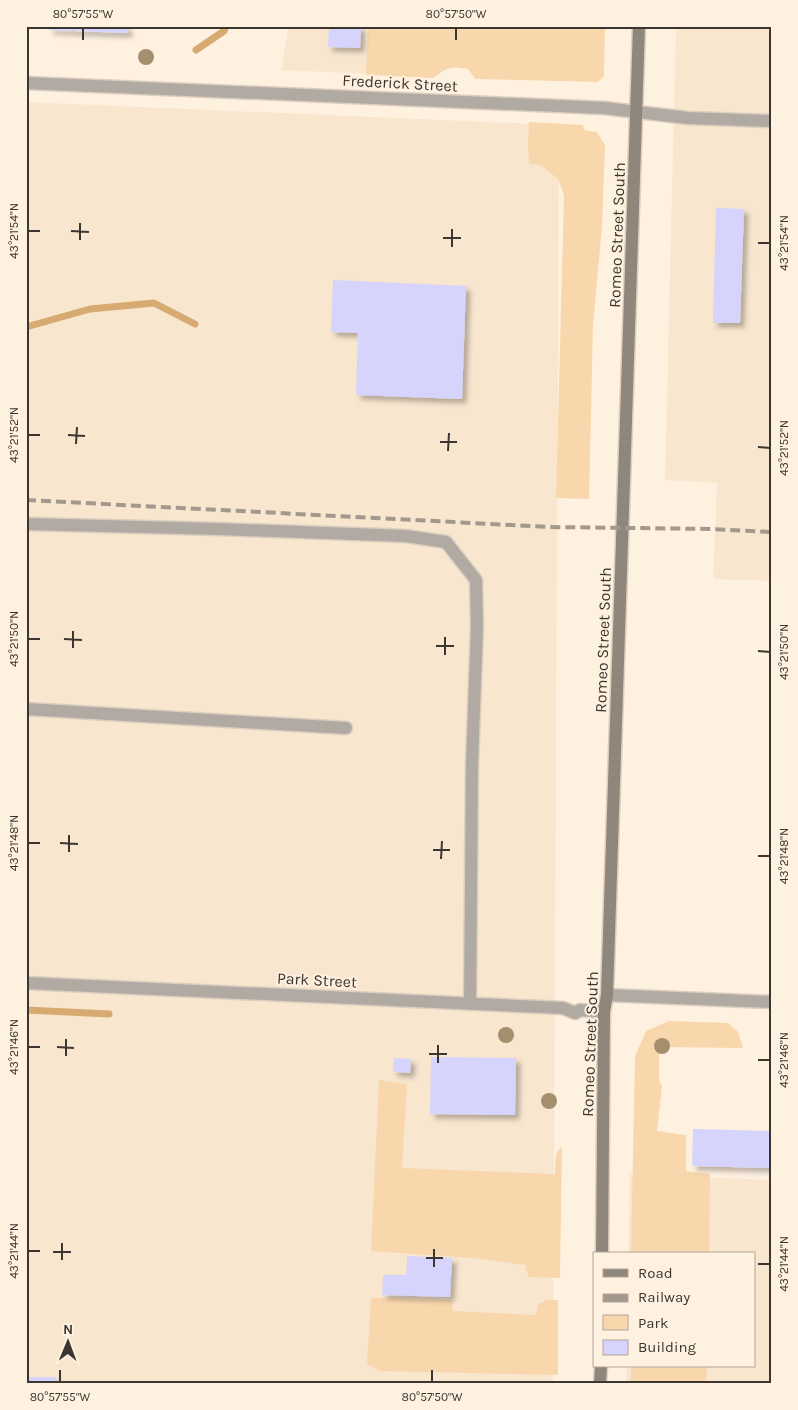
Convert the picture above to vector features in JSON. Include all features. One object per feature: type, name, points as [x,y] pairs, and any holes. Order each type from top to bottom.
[{"type":"main road","name":"Romeo Street South","points":[[602,1252],[604,1012],[608,994],[639,26]]},
{"type":"main road","points":[[600,1384],[601,1368]]},
{"type":"street","name":"Frederick Street","points":[[26,82],[598,108],[688,118],[772,121]]},
{"type":"street","points":[[26,524],[396,536],[446,542],[476,580],[477,628],[472,764],[470,1004]]},
{"type":"street","points":[[26,709],[346,728]]},
{"type":"street","name":"Park Street","points":[[26,983],[563,1008],[575,1013],[580,1010],[604,1012]]},
{"type":"street","points":[[608,994],[772,1002]]},
{"type":"shaded area","points":[[289,26],[373,26],[371,74],[281,70]]},
{"type":"shaded area","points":[[676,26],[772,26],[772,581],[713,579],[717,483],[665,480]]},
{"type":"shaded area","points":[[26,102],[559,125],[553,1384],[26,1384]]},
{"type":"shaded area","points":[[630,1174],[772,1180],[772,1384],[626,1384],[627,1368],[756,1368],[756,1252],[628,1252]]},
{"type":"green space","points":[[368,26],[605,26],[604,76],[598,82],[475,79],[468,69],[457,68],[450,68],[434,78],[366,75]]},
{"type":"green space","points":[[529,122],[583,125],[584,130],[597,132],[605,145],[602,227],[593,325],[589,499],[556,498],[564,195],[558,179],[541,165],[529,164]]},
{"type":"green space","points":[[669,1021],[728,1023],[738,1032],[743,1048],[659,1047],[659,1080],[662,1086],[657,1131],[686,1135],[686,1171],[710,1174],[709,1252],[631,1252],[635,1056],[646,1031]]},
{"type":"green space","points":[[379,1080],[407,1084],[402,1168],[555,1174],[556,1156],[562,1147],[560,1278],[529,1277],[525,1265],[473,1258],[371,1251]]},
{"type":"green space","points":[[371,1298],[452,1300],[453,1311],[536,1315],[538,1304],[547,1300],[558,1300],[558,1375],[380,1371],[367,1364]]},
{"type":"green space","points":[[631,1368],[707,1368],[706,1384],[631,1384]]},
{"type":"building","points":[[49,26],[128,26],[128,33],[49,30]]},
{"type":"building","points":[[329,26],[361,26],[360,48],[328,47]]},
{"type":"building","points":[[716,208],[744,209],[740,323],[713,323]]},
{"type":"building","points":[[333,280],[466,286],[462,399],[356,395],[358,333],[331,332]]},
{"type":"building","points":[[431,1057],[516,1058],[515,1115],[430,1114]]},
{"type":"building","points":[[394,1058],[411,1059],[410,1073],[393,1072]]},
{"type":"building","points":[[693,1129],[772,1131],[772,1168],[692,1166]]},
{"type":"building","points":[[407,1256],[452,1258],[450,1297],[382,1295],[383,1275],[406,1275]]},
{"type":"building","points":[[26,1377],[55,1377],[55,1384],[26,1384]]},
{"type":"waterway","points":[[196,50],[224,31],[226,26]]},
{"type":"waterway","points":[[26,327],[90,309],[154,303],[195,324]]},
{"type":"waterway","points":[[26,1010],[109,1014]]},
{"type":"railway","points":[[26,500],[550,527],[712,529],[772,532]]}]
